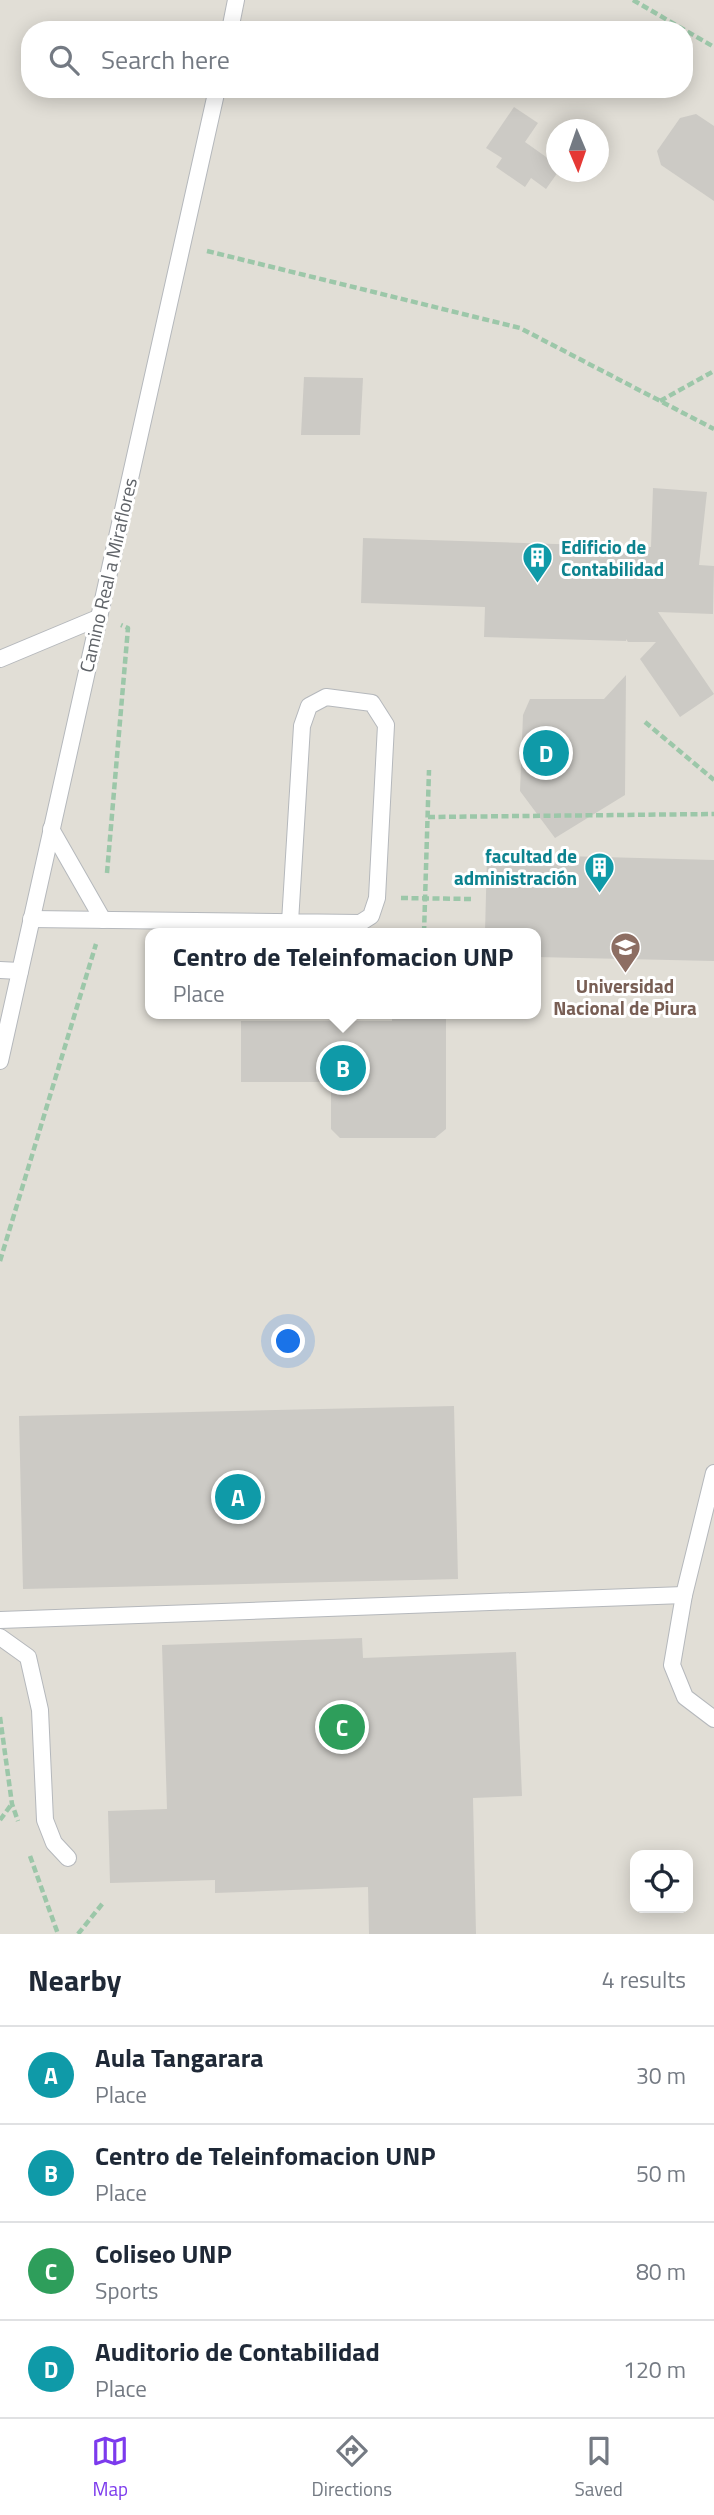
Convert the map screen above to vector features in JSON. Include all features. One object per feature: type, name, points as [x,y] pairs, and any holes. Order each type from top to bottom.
[{"type":"lane","points":[[232,21],[236,0]]},
{"type":"lane","name":"Camino Real a Miraflores","points":[[0,1061],[215,98]]},
{"type":"lane","points":[[0,659],[98,618]]},
{"type":"lane","points":[[31,919],[360,923],[371,916],[377,898],[386,725],[372,703],[326,697],[309,706],[302,726],[290,922]]},
{"type":"lane","points":[[51,830],[103,920]]},
{"type":"lane","points":[[0,970],[20,971]]},
{"type":"lane","points":[[714,1473],[684,1595],[672,1665],[685,1697],[714,1719]]},
{"type":"lane","points":[[0,1620],[684,1595]]},
{"type":"lane","points":[[0,1637],[28,1657],[40,1710],[46,1820],[54,1843],[68,1858]]},
{"type":"path","points":[[633,0],[669,21]]},
{"type":"path","points":[[693,35],[714,47]]},
{"type":"path","points":[[183,245],[520,328],[714,429]]},
{"type":"path","points":[[660,401],[714,371]]},
{"type":"path","points":[[645,722],[714,780]]},
{"type":"path","points":[[424,928],[429,771]]},
{"type":"path","points":[[428,817],[714,814]]},
{"type":"path","points":[[377,898],[471,899]]},
{"type":"path","points":[[0,1821],[12,1804]]},
{"type":"path","points":[[78,1934],[103,1903]]},
{"type":"shaded area","name":"Universidad Nacional de Piura","points":[[0,0],[714,0],[714,1934],[0,1934]]},
{"type":"building","points":[[514,107],[538,123],[525,142],[546,157],[546,182],[551,182],[546,189],[531,178],[525,187],[496,167],[502,158],[486,148]]},
{"type":"building","points":[[696,114],[714,126],[714,201],[661,165],[657,151],[680,118]]},
{"type":"building","points":[[304,377],[363,378],[360,435],[301,435]]},
{"type":"building","name":"Edificio de Contabilidad","points":[[653,488],[707,492],[699,565],[714,566],[713,614],[658,612],[714,694],[680,717],[640,659],[656,642],[628,642],[626,639],[484,637],[485,607],[361,603],[363,538],[651,547]]},
{"type":"building","points":[[626,675],[625,795],[555,838],[520,791],[523,715],[530,699],[604,699]]},
{"type":"building","name":"facultad de administración","points":[[487,854],[714,860],[714,961],[541,957],[541,928],[485,928]]},
{"type":"building","points":[[446,1019],[446,1129],[435,1138],[340,1138],[331,1129],[331,1082],[241,1082],[241,1021]]},
{"type":"building","points":[[454,1406],[458,1579],[23,1589],[19,1416]]},
{"type":"building","points":[[362,1638],[363,1658],[516,1652],[522,1796],[473,1798],[476,1934],[369,1934],[368,1887],[215,1893],[215,1880],[110,1883],[108,1811],[167,1809],[162,1645]]},
{"type":"place","name":"Edificio de Contabilidad","points":[[538,585]]},
{"type":"place","name":"Auditorio de Contabilidad","points":[[546,753]]},
{"type":"place","name":"facultad de administración","points":[[600,894]]},
{"type":"place","name":"Universidad Nacional de Piura","points":[[625,974]]},
{"type":"place","name":"Centro de Teleinfomacion UNP","points":[[343,1068]]},
{"type":"place","name":"Aula Tangarara","points":[[238,1497]]},
{"type":"place","name":"Coliseo UNP","points":[[342,1727]]}]
